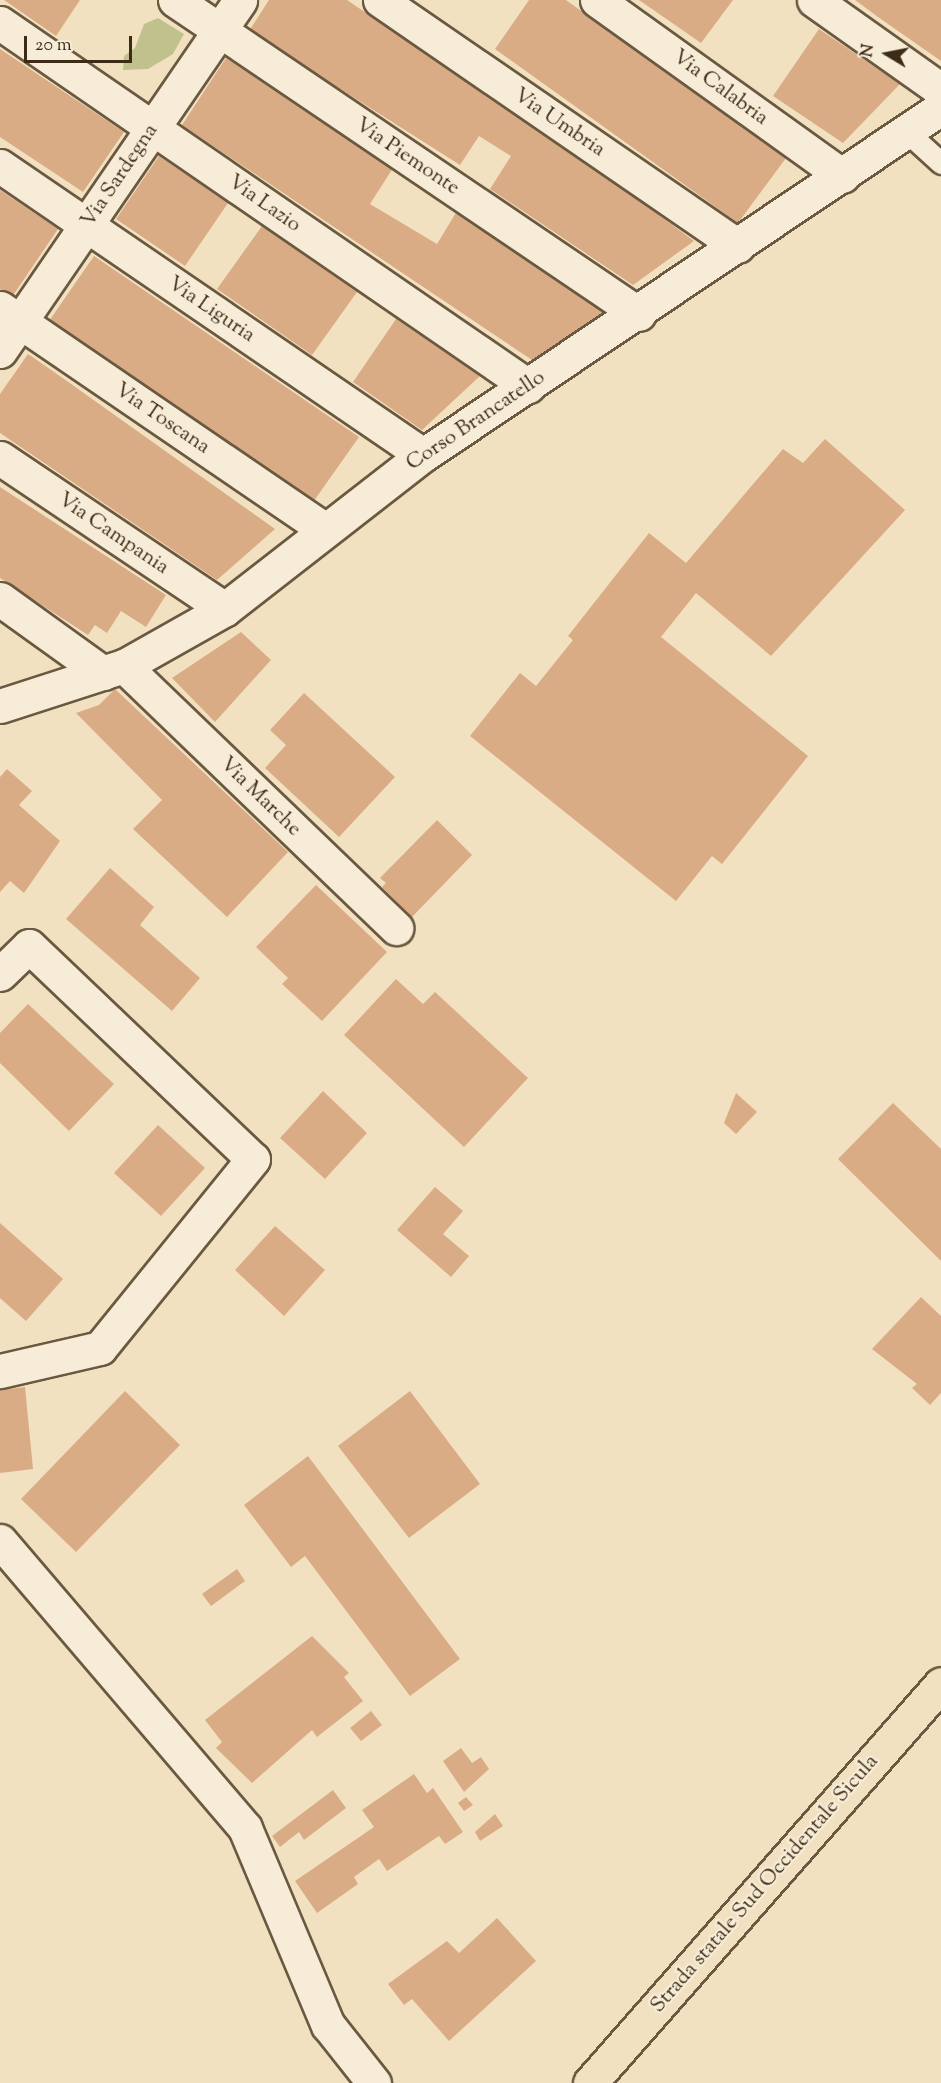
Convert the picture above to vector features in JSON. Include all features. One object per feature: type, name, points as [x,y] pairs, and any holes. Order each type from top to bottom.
[{"type":"main road","name":"Strada statale Sud Occidentale Sicula","points":[[590,2083],[941,1684]]},
{"type":"street","name":"Via Piemonte","points":[[175,0],[639,314]]},
{"type":"street","name":"Via Sardegna","points":[[0,351],[10,315],[86,225],[240,0]]},
{"type":"street","name":"Via Umbria","points":[[380,0],[738,246]]},
{"type":"street","name":"Via Calabria","points":[[597,0],[843,176]]},
{"type":"street","points":[[814,0],[941,90]]},
{"type":"street","name":"Via Lazio","points":[[0,23],[528,386]]},
{"type":"street","name":"Corso Brancatello","points":[[0,706],[113,670],[225,609],[324,529],[423,456],[639,314],[941,108]]},
{"type":"street","name":"Via Liguria","points":[[0,165],[423,456]]},
{"type":"street","name":"Via Toscana","points":[[10,315],[324,529]]},
{"type":"street","name":"Via Campania","points":[[0,458],[225,609]]},
{"type":"street","name":"Via Marche","points":[[0,599],[113,670],[396,928]]},
{"type":"street","points":[[0,974],[29,946],[253,1159],[100,1348],[0,1371]]},
{"type":"street","points":[[0,1541],[244,1828],[328,2025],[374,2083]]},
{"type":"lane","points":[[907,132],[941,163]]},
{"type":"green space","points":[[158,18],[184,34],[173,54],[148,69],[123,70],[124,56],[135,48],[144,24]]},
{"type":"building","points":[[4,0],[80,0],[56,36]]},
{"type":"building","points":[[269,0],[347,0],[586,161],[694,241],[633,285],[490,189],[511,156],[479,136],[460,165],[249,31]]},
{"type":"building","points":[[529,0],[566,0],[786,158],[738,223],[495,49]]},
{"type":"building","points":[[639,0],[733,0],[701,43]]},
{"type":"building","points":[[855,0],[941,0],[941,61],[878,17]]},
{"type":"building","points":[[819,29],[900,84],[843,143],[773,96]]},
{"type":"building","points":[[0,49],[124,132],[83,192],[0,137]]},
{"type":"building","points":[[226,58],[393,168],[370,204],[437,244],[457,211],[607,312],[532,360],[182,125]]},
{"type":"building","points":[[159,156],[228,203],[185,266],[116,219]]},
{"type":"building","points":[[0,190],[58,229],[12,297],[0,289]]},
{"type":"building","points":[[262,226],[357,292],[312,355],[217,289]]},
{"type":"building","points":[[94,256],[359,437],[311,505],[49,321]]},
{"type":"building","points":[[396,319],[480,376],[422,430],[353,382]]},
{"type":"building","points":[[28,354],[275,529],[217,580],[0,433],[0,394]]},
{"type":"building","points":[[825,439],[905,510],[771,656],[696,593],[661,637],[808,756],[722,864],[712,856],[676,901],[470,736],[520,673],[536,686],[573,640],[568,636],[649,533],[686,563],[783,449],[803,463]]},
{"type":"building","points":[[0,487],[166,595],[146,627],[121,611],[107,633],[95,625],[88,635],[0,578]]},
{"type":"building","points":[[241,632],[271,660],[215,722],[172,678]]},
{"type":"building","points":[[115,689],[288,852],[227,917],[133,829],[162,800],[76,713],[99,705]]},
{"type":"building","points":[[304,693],[395,777],[339,837],[265,768],[286,745],[270,730]]},
{"type":"building","points":[[7,769],[32,791],[19,805],[60,841],[24,893],[10,881],[0,892],[0,777]]},
{"type":"building","points":[[437,820],[472,855],[412,917],[382,887],[386,883],[380,878]]},
{"type":"building","points":[[110,868],[154,907],[140,925],[200,978],[172,1011],[66,919]]},
{"type":"building","points":[[316,885],[387,952],[322,1021],[282,984],[288,978],[256,947]]},
{"type":"building","points":[[396,979],[423,1004],[435,992],[528,1078],[464,1147],[344,1035]]},
{"type":"building","points":[[28,1004],[114,1084],[69,1131],[0,1063],[0,1033]]},
{"type":"building","points":[[323,1091],[367,1133],[325,1179],[280,1138]]},
{"type":"building","points":[[736,1093],[757,1112],[736,1134],[724,1123]]},
{"type":"building","points":[[893,1103],[941,1149],[941,1261],[838,1159]]},
{"type":"building","points":[[158,1125],[205,1168],[161,1216],[114,1173]]},
{"type":"building","points":[[435,1187],[463,1211],[443,1234],[469,1256],[451,1277],[397,1230]]},
{"type":"building","points":[[0,1223],[63,1279],[26,1321],[0,1298]]},
{"type":"building","points":[[275,1226],[325,1270],[284,1316],[235,1270]]},
{"type":"building","points":[[921,1297],[941,1316],[941,1393],[930,1405],[912,1388],[917,1384],[872,1349]]},
{"type":"building","points":[[25,1387],[33,1469],[0,1473],[0,1390]]},
{"type":"building","points":[[125,1391],[180,1445],[76,1552],[21,1499]]},
{"type":"building","points":[[410,1391],[480,1484],[409,1538],[338,1446]]},
{"type":"building","points":[[308,1456],[460,1659],[410,1696],[305,1556],[291,1567],[244,1505]]},
{"type":"building","points":[[237,1569],[245,1581],[211,1606],[202,1594]]},
{"type":"building","points":[[312,1636],[349,1673],[344,1677],[363,1701],[317,1737],[312,1730],[252,1783],[216,1748],[222,1742],[205,1720]]},
{"type":"building","points":[[371,1711],[382,1725],[361,1741],[350,1728]]},
{"type":"building","points":[[461,1748],[472,1763],[481,1757],[489,1769],[464,1792],[443,1761]]},
{"type":"building","points":[[414,1774],[427,1793],[433,1788],[463,1832],[445,1844],[439,1836],[387,1871],[379,1859],[354,1877],[358,1884],[317,1913],[295,1881],[374,1827],[362,1810]]},
{"type":"building","points":[[333,1790],[346,1808],[304,1840],[299,1832],[280,1847],[272,1836]]},
{"type":"building","points":[[466,1797],[473,1805],[464,1811],[458,1803]]},
{"type":"building","points":[[495,1814],[503,1826],[480,1841],[475,1832]]},
{"type":"building","points":[[497,1918],[536,1961],[449,2041],[412,1999],[404,2005],[388,1984],[447,1941],[459,1953]]}]
